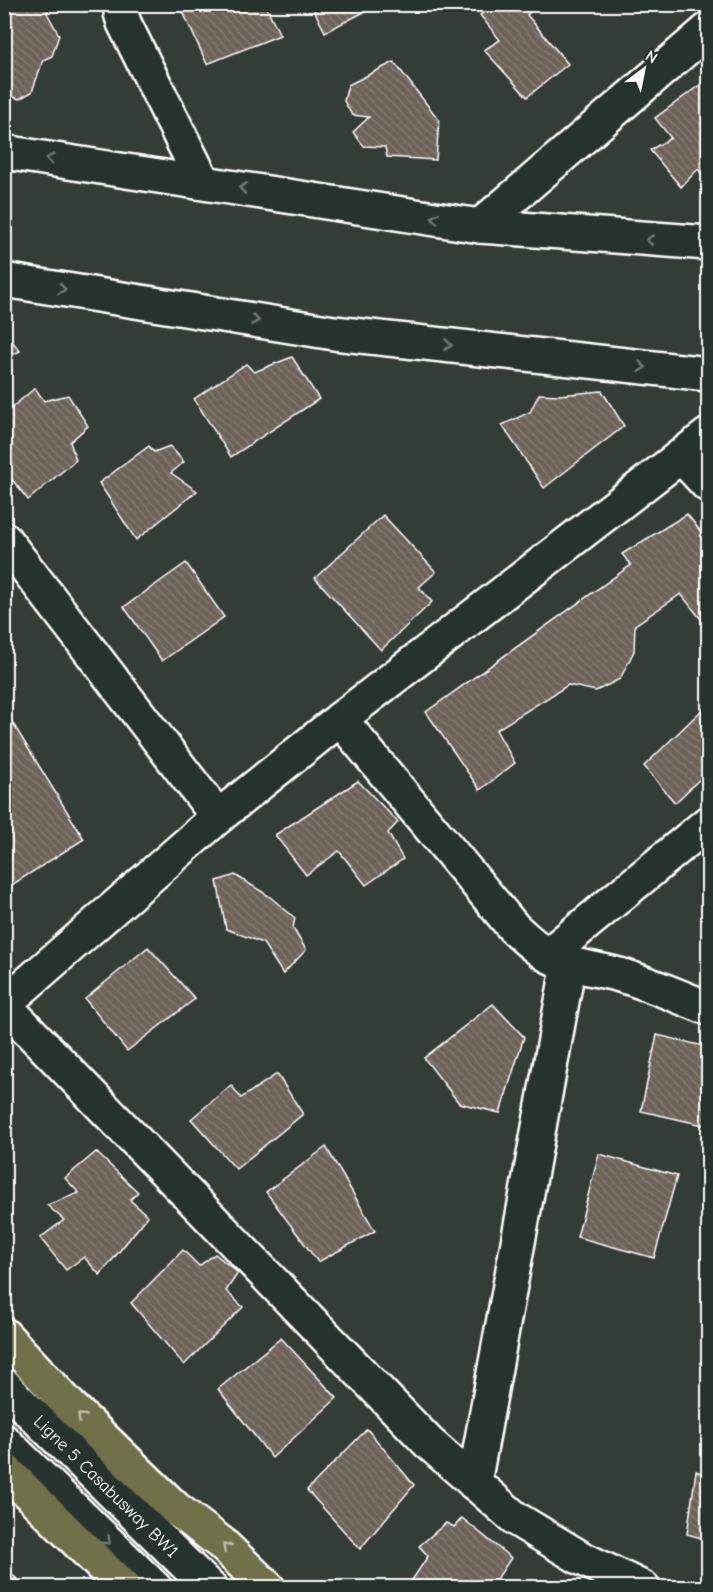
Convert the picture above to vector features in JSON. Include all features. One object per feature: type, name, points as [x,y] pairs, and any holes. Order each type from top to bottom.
[{"type":"main road","points":[[4,1335],[70,1406],[175,1508],[221,1543],[268,1587]]},
{"type":"main road","points":[[4,1469],[124,1587]]},
{"type":"street","points":[[122,4],[121,14],[124,23],[203,182]]},
{"type":"street","points":[[480,226],[708,30]]},
{"type":"street","points":[[4,152],[480,226],[708,243]]},
{"type":"street","points":[[4,280],[334,333],[708,374]]},
{"type":"street","points":[[643,1587],[579,1557],[516,1519],[429,1443],[4,1005],[218,817],[340,719],[708,435]]},
{"type":"street","points":[[682,457],[708,485]]},
{"type":"street","points":[[4,539],[218,817]]},
{"type":"street","points":[[340,719],[514,928],[558,959],[637,980],[708,1008]]},
{"type":"street","points":[[474,1483],[558,959],[708,823]]},
{"type":"street","name":"Ligne 5 Casabusway BW1","points":[[4,1385],[210,1587]]},
{"type":"street","points":[[4,1441],[155,1587]]},
{"type":"building","points":[[4,4],[50,4],[47,13],[59,35],[52,56],[43,60],[32,92],[19,99],[4,94]]},
{"type":"building","points":[[196,4],[265,4],[280,35],[207,64],[183,12]]},
{"type":"building","points":[[311,4],[380,4],[325,32]]},
{"type":"building","points":[[496,4],[537,4],[527,15],[568,64],[527,97],[484,50],[500,40],[480,15]]},
{"type":"building","points":[[394,62],[439,120],[436,160],[387,157],[385,147],[364,146],[353,132],[369,117],[352,115],[344,101],[348,85]]},
{"type":"building","points":[[708,79],[708,179],[707,181],[698,169],[681,187],[650,150],[671,138],[655,118]]},
{"type":"building","points":[[4,331],[20,351],[4,359]]},
{"type":"building","points":[[292,357],[319,399],[231,457],[194,399],[246,364],[254,372]]},
{"type":"building","points":[[4,362],[12,371],[4,378]]},
{"type":"building","points":[[35,388],[44,401],[68,395],[88,426],[70,442],[76,460],[28,500],[4,469],[4,414]]},
{"type":"building","points":[[602,391],[624,426],[544,488],[502,425],[530,412],[539,394],[559,395]]},
{"type":"building","points":[[149,446],[154,452],[170,446],[184,462],[171,473],[197,491],[136,540],[99,483]]},
{"type":"building","points":[[687,514],[708,541],[708,628],[681,594],[635,625],[634,651],[620,679],[596,691],[568,685],[496,730],[515,763],[480,790],[426,712],[631,565],[622,554]]},
{"type":"building","points":[[383,515],[436,572],[419,587],[432,602],[381,650],[315,578]]},
{"type":"building","points":[[186,563],[224,617],[162,661],[124,607]]},
{"type":"building","points":[[708,704],[708,771],[675,803],[644,766]]},
{"type":"building","points":[[4,709],[84,839],[4,890]]},
{"type":"building","points":[[358,781],[398,822],[388,833],[403,859],[366,885],[339,851],[306,875],[275,835]]},
{"type":"building","points":[[235,875],[269,896],[295,918],[293,928],[306,950],[283,974],[263,943],[226,929],[217,881]]},
{"type":"building","points":[[148,947],[195,999],[127,1051],[85,999]]},
{"type":"building","points":[[493,1004],[524,1037],[500,1113],[459,1103],[424,1058]]},
{"type":"building","points":[[657,1035],[708,1047],[708,1126],[641,1111]]},
{"type":"building","points":[[277,1074],[303,1114],[236,1169],[191,1119],[231,1085],[241,1098]]},
{"type":"building","points":[[326,1147],[375,1231],[318,1262],[266,1192]]},
{"type":"building","points":[[96,1152],[138,1192],[130,1200],[148,1216],[100,1275],[84,1257],[66,1270],[40,1238],[64,1220],[47,1205],[79,1193],[65,1178]]},
{"type":"building","points":[[599,1154],[677,1176],[654,1258],[577,1237]]},
{"type":"building","points":[[183,1250],[199,1266],[215,1254],[238,1273],[226,1291],[243,1307],[184,1365],[131,1303]]},
{"type":"building","points":[[281,1338],[337,1398],[272,1458],[218,1389]]},
{"type":"building","points":[[367,1429],[414,1485],[360,1549],[307,1490]]},
{"type":"building","points":[[696,1471],[708,1476],[708,1540],[687,1534]]},
{"type":"building","points":[[462,1518],[511,1558],[497,1579],[511,1588],[422,1588],[412,1580],[428,1556],[419,1546],[446,1523],[454,1527]]},
{"type":"building","points":[[4,1568],[16,1578],[7,1588],[4,1588]]},
{"type":"building","points":[[16,1578],[28,1588],[7,1588]]}]
